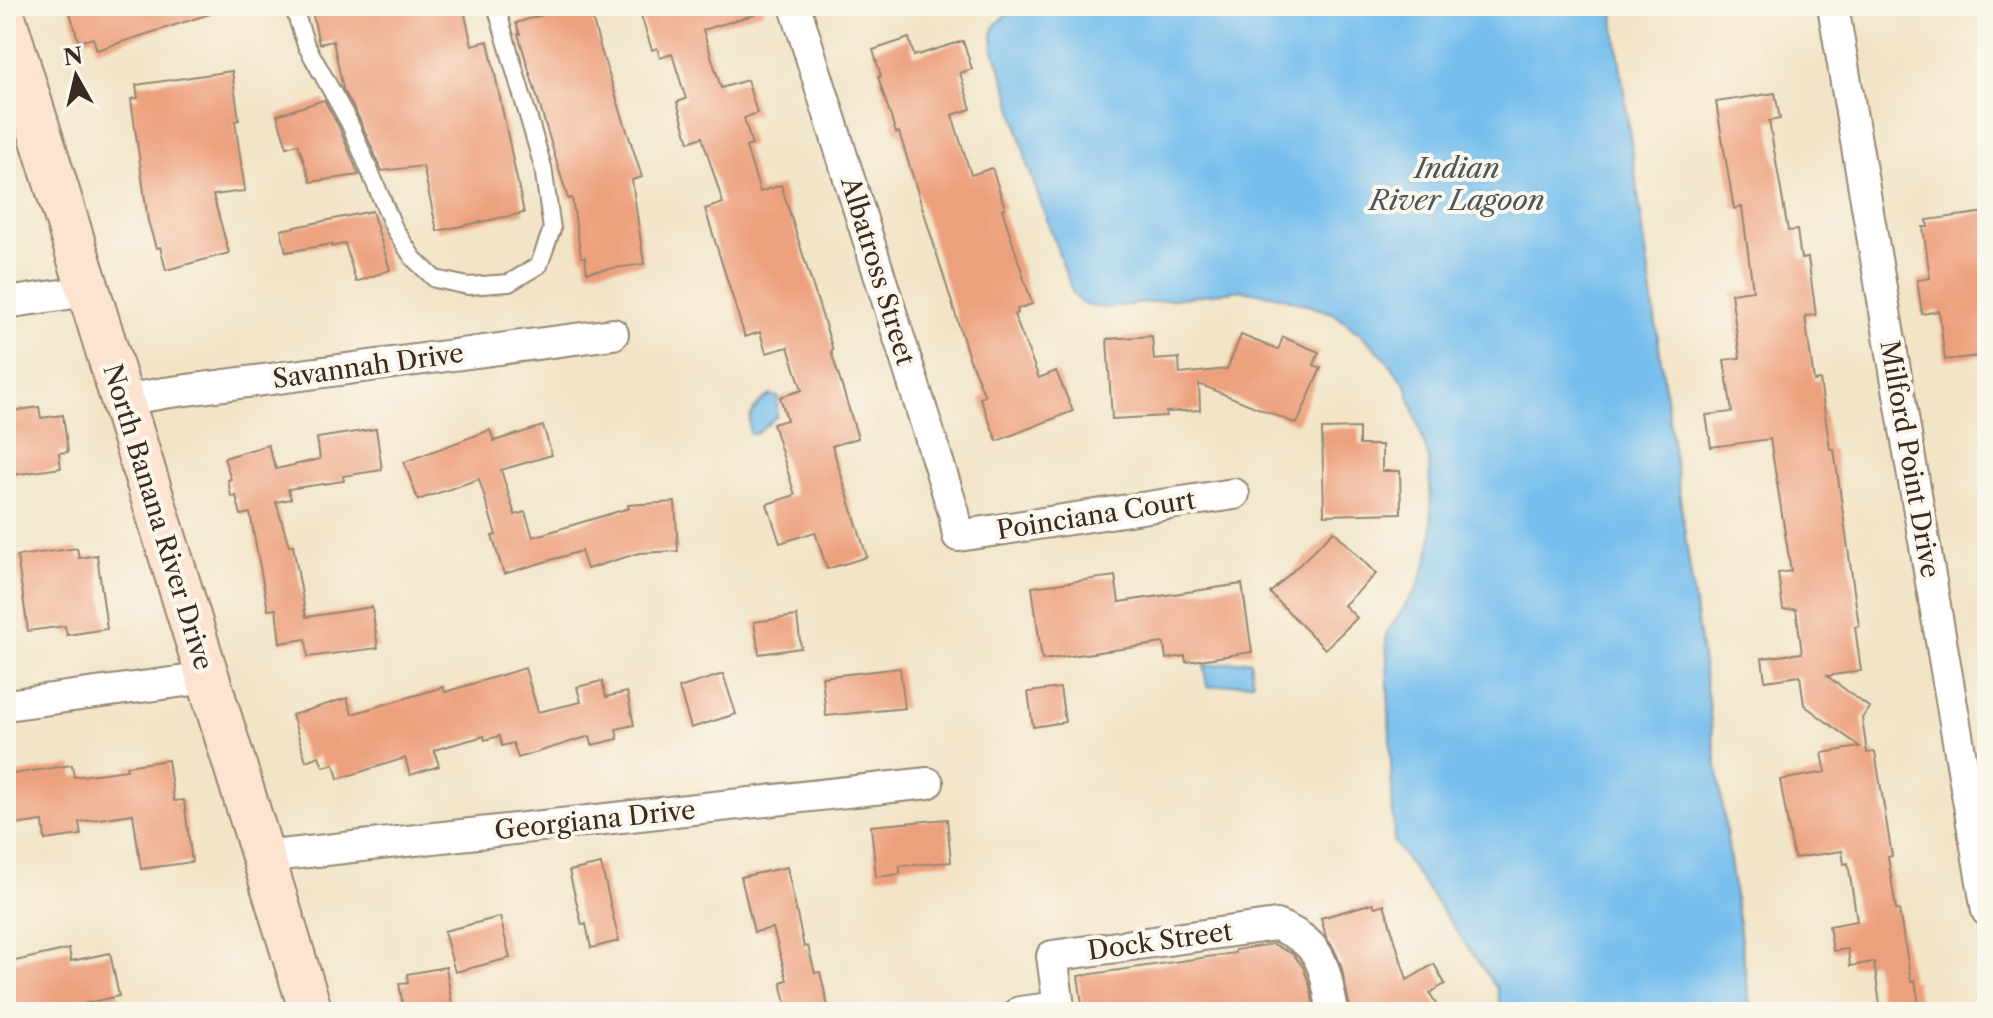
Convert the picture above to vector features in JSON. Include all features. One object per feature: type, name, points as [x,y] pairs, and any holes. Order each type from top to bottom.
[{"type":"street","name":"Albatross Street","points":[[795,6],[954,513],[958,536]]},
{"type":"street","name":"Milford Point Drive","points":[[1833,6],[1987,911]]},
{"type":"street","name":"North Banana River Drive","points":[[6,23],[311,1012]]},
{"type":"street","points":[[6,303],[88,291]]},
{"type":"street","name":"Savannah Drive","points":[[123,400],[613,334]]},
{"type":"street","name":"Poinciana Court","points":[[958,536],[1234,494]]},
{"type":"street","points":[[6,705],[208,678]]},
{"type":"street","name":"Georgiana Drive","points":[[263,857],[928,783]]},
{"type":"street","name":"Dock Street","points":[[1020,1012],[1060,1009],[1052,956],[1276,925],[1295,932],[1310,945],[1322,962],[1333,1012]]},
{"type":"lane","points":[[293,6],[306,45],[349,122],[394,228],[413,258],[435,279],[468,286],[509,283],[539,265],[552,229],[543,167],[496,6]]},
{"type":"water","name":"Indian River Lagoon","points":[[1027,6],[1612,6],[1751,1012],[1501,1012],[1497,989],[1394,842],[1386,634],[1418,586],[1432,536],[1429,460],[1406,385],[1364,337],[1333,313],[1281,297],[1242,290],[1106,308],[1080,301],[1073,293],[1028,167],[1008,90],[993,48],[995,25],[1009,13]]},
{"type":"water","points":[[770,395],[778,397],[777,416],[756,434],[750,434],[749,422],[753,411]]},
{"type":"water","points":[[1250,660],[1253,682],[1207,687],[1204,666]]},
{"type":"building","points":[[68,6],[218,6],[219,11],[97,50],[93,38],[79,42]]},
{"type":"building","points":[[335,6],[463,6],[472,45],[488,41],[524,213],[437,231],[423,166],[382,171],[343,89],[333,41],[319,44],[312,11]]},
{"type":"building","points":[[572,6],[589,6],[642,177],[632,180],[644,264],[587,272],[585,257],[581,257],[572,198],[568,199],[518,34],[516,23]]},
{"type":"building","points":[[638,6],[763,6],[763,12],[703,30],[721,88],[747,80],[757,113],[744,118],[752,145],[746,147],[760,192],[781,185],[833,350],[858,438],[832,446],[867,557],[827,569],[815,532],[780,543],[767,504],[795,495],[773,424],[787,420],[780,397],[802,390],[788,347],[766,353],[760,332],[745,337],[705,209],[723,203],[702,137],[689,142],[677,102],[686,99],[672,54],[660,58],[657,48],[652,50]]},
{"type":"building","points":[[909,38],[914,56],[963,41],[972,69],[960,73],[971,109],[952,115],[971,175],[992,168],[1032,304],[1017,309],[1018,313],[1014,315],[1039,378],[1056,371],[1073,411],[997,441],[980,398],[985,396],[969,358],[899,132],[896,133],[878,77],[881,76],[873,50]]},
{"type":"building","points":[[232,71],[239,120],[235,121],[245,191],[213,195],[229,253],[166,270],[148,221],[131,99],[138,98],[136,85]]},
{"type":"building","points":[[1775,93],[1780,119],[1769,121],[1788,231],[1797,230],[1801,259],[1808,258],[1816,315],[1805,316],[1814,381],[1820,380],[1830,449],[1834,449],[1859,626],[1855,627],[1861,671],[1827,676],[1870,708],[1862,718],[1867,753],[1875,752],[1892,856],[1888,857],[1896,910],[1899,910],[1911,981],[1915,980],[1920,1012],[1881,1012],[1874,962],[1850,966],[1848,949],[1833,951],[1829,926],[1857,921],[1848,863],[1844,864],[1842,851],[1794,858],[1780,780],[1826,772],[1822,753],[1860,747],[1804,705],[1800,676],[1765,681],[1762,658],[1802,653],[1796,609],[1783,610],[1778,573],[1791,571],[1770,439],[1711,447],[1706,415],[1732,412],[1724,360],[1740,358],[1731,293],[1753,290],[1742,207],[1734,209],[1716,102]]},
{"type":"building","points":[[324,100],[359,175],[311,182],[298,144],[287,147],[277,115]]},
{"type":"building","points":[[372,211],[390,270],[356,282],[345,243],[286,252],[281,230]]},
{"type":"building","points":[[1987,212],[1987,355],[1945,360],[1939,311],[1922,314],[1917,280],[1930,278],[1923,227],[1928,227],[1927,220]]},
{"type":"building","points":[[1241,335],[1278,350],[1283,337],[1319,352],[1314,365],[1321,368],[1297,424],[1199,384],[1200,410],[1166,412],[1167,416],[1112,419],[1107,339],[1152,336],[1154,360],[1179,358],[1180,374],[1227,369]]},
{"type":"building","points":[[39,407],[41,418],[63,415],[68,452],[59,453],[61,468],[6,476],[6,412]]},
{"type":"building","points":[[543,426],[552,455],[501,470],[515,515],[525,512],[533,537],[629,508],[628,505],[675,502],[678,551],[639,553],[587,569],[581,551],[504,574],[479,479],[418,500],[404,462],[490,430],[494,441]]},
{"type":"building","points":[[1359,428],[1359,445],[1382,445],[1382,471],[1400,471],[1401,513],[1324,515],[1322,429]]},
{"type":"building","points":[[376,429],[382,470],[343,476],[344,481],[288,489],[291,499],[276,502],[289,546],[293,545],[306,617],[372,607],[378,648],[308,657],[306,639],[280,643],[276,609],[268,610],[250,513],[241,515],[236,496],[231,497],[228,480],[231,479],[224,458],[268,445],[276,469],[320,459],[317,438]]},
{"type":"building","points":[[1334,531],[1376,574],[1344,605],[1357,618],[1325,649],[1270,593]]},
{"type":"building","points":[[77,548],[79,558],[97,555],[107,629],[67,635],[65,626],[28,631],[17,556]]},
{"type":"building","points":[[1115,576],[1119,602],[1242,584],[1252,652],[1186,662],[1185,656],[1166,659],[1164,643],[1042,660],[1032,587]]},
{"type":"building","points":[[797,616],[801,648],[759,654],[754,622]]},
{"type":"building","points":[[525,668],[538,712],[581,702],[577,687],[602,681],[606,697],[627,692],[634,725],[616,729],[618,739],[592,745],[590,736],[518,758],[513,743],[502,746],[499,736],[485,740],[484,736],[434,750],[439,766],[410,775],[405,758],[338,779],[334,764],[323,767],[319,756],[306,761],[292,715],[347,698],[352,714],[443,687],[445,692]]},
{"type":"building","points":[[900,668],[905,708],[826,716],[822,677]]},
{"type":"building","points":[[723,674],[736,714],[691,728],[679,688]]},
{"type":"building","points":[[1060,688],[1065,722],[1033,727],[1028,692]]},
{"type":"building","points":[[168,760],[174,801],[184,800],[192,862],[141,869],[133,814],[79,822],[81,835],[45,840],[43,821],[6,826],[6,775],[72,765],[74,777],[127,770],[126,766]]},
{"type":"building","points":[[947,819],[951,862],[900,866],[900,874],[876,877],[871,826]]},
{"type":"building","points":[[601,864],[619,941],[591,948],[569,871]]},
{"type":"building","points":[[787,867],[804,947],[808,946],[815,973],[820,972],[828,1006],[803,1012],[788,1012],[781,982],[787,980],[773,928],[754,932],[741,877]]},
{"type":"building","points":[[1373,903],[1375,907],[1384,904],[1407,980],[1434,964],[1445,984],[1430,993],[1440,1012],[1351,1012],[1341,965],[1326,937],[1321,918]]},
{"type":"building","points":[[500,917],[510,958],[455,972],[444,931]]},
{"type":"building","points":[[1273,944],[1293,954],[1303,967],[1315,1012],[1083,1012],[1078,976],[1235,953],[1235,950]]},
{"type":"building","points":[[69,949],[71,961],[110,953],[119,996],[63,1012],[6,1012],[6,963]]},
{"type":"building","points":[[446,967],[453,1012],[404,1012],[399,984],[408,983],[407,974]]}]
